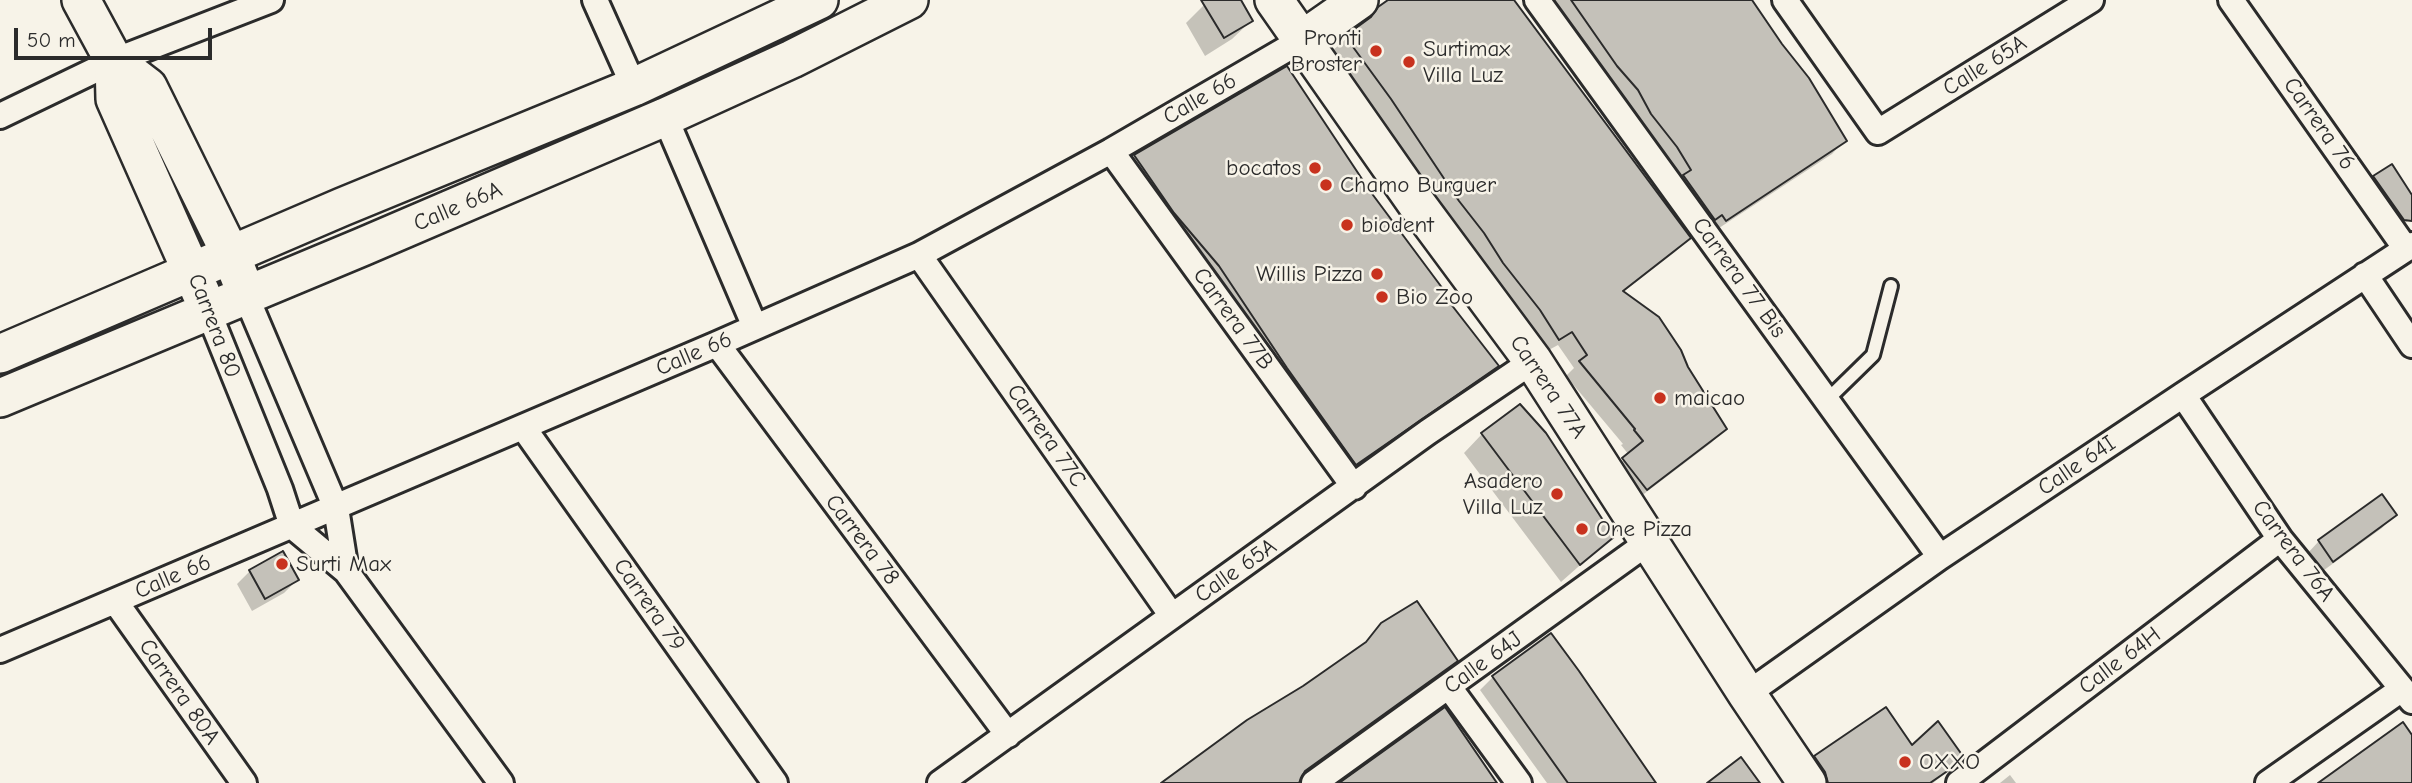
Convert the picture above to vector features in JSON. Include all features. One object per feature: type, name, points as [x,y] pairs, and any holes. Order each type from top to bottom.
[{"type":"street","name":"Carrera 80","points":[[81,0],[114,61],[148,87],[232,255],[246,296],[336,508],[345,571]]},
{"type":"street","points":[[0,116],[114,61],[271,0]]},
{"type":"street","points":[[595,0],[634,87]]},
{"type":"street","name":"Calle 66A","points":[[0,354],[634,87],[819,0]]},
{"type":"street","name":"Calle 66A","points":[[0,398],[665,117],[792,59],[909,0]]},
{"type":"street","name":"Carrera 77A","points":[[1274,0],[1416,203],[1533,361],[1807,783]]},
{"type":"street","name":"Calle 66","points":[[0,650],[336,508],[919,255],[1111,151],[1302,40],[1359,0]]},
{"type":"street","name":"Carrera 77 Bis","points":[[1537,0],[1940,557]]},
{"type":"street","name":"Calle 65A","points":[[1785,0],[1878,132],[2091,0]]},
{"type":"street","name":"Carrera 76","points":[[2231,0],[2409,247]]},
{"type":"street","name":"Carrera 80","points":[[114,61],[115,99],[193,271],[280,489],[292,526],[345,571],[501,783]]},
{"type":"street","points":[[665,117],[755,327]]},
{"type":"street","name":"Carrera 77B","points":[[1111,151],[1354,487]]},
{"type":"street","name":"Calle 64I","points":[[1747,694],[1940,557],[2409,247]]},
{"type":"street","name":"Carrera 77C","points":[[919,255],[1172,616]]},
{"type":"street","points":[[2365,275],[2412,345]]},
{"type":"street","name":"Carrera 78","points":[[716,344],[1009,735]]},
{"type":"street","name":"Calle 65A","points":[[940,783],[1428,432],[1533,361]]},
{"type":"street","name":"Carrera 76A","points":[[2183,394],[2280,539],[2407,695]]},
{"type":"street","name":"Carrera 79","points":[[523,427],[775,783]]},
{"type":"street","name":"Calle 64H","points":[[1959,783],[2280,539]]},
{"type":"street","name":"Calle 64J","points":[[1314,783],[1650,541]]},
{"type":"street","name":"Carrera 80A","points":[[115,601],[244,783]]},
{"type":"street","points":[[1449,687],[1519,783]]},
{"type":"street","points":[[2268,783],[2407,695]]},
{"type":"lane","points":[[1827,400],[1873,355],[1891,285]]},
{"type":"building","points":[[1201,0],[1241,0],[1253,21],[1224,38]]},
{"type":"building","points":[[1388,0],[1514,0],[1691,238],[1623,291],[1659,317],[1727,429],[1647,490],[1622,458],[1643,441],[1579,361],[1587,355],[1572,332],[1559,340],[1345,36],[1371,17],[1378,7]]},
{"type":"building","points":[[1571,0],[1752,0],[1809,78],[1847,141],[1726,221],[1722,215],[1715,220],[1683,175],[1691,170],[1677,147]]},
{"type":"building","points":[[1287,66],[1370,191],[1443,289],[1440,290],[1499,366],[1356,465],[1219,266],[1174,213],[1134,155]]},
{"type":"building","points":[[2392,164],[2412,195],[2412,221],[2404,220],[2373,176]]},
{"type":"building","points":[[1520,404],[1546,433],[1614,537],[1580,565],[1481,433]]},
{"type":"building","points":[[2382,494],[2397,515],[2333,562],[2318,540]]},
{"type":"building","points":[[283,551],[299,580],[265,599],[249,570]]},
{"type":"building","points":[[1417,601],[1458,661],[1305,771],[1299,783],[1161,783],[1247,720],[1303,686],[1366,642],[1381,623]]},
{"type":"building","points":[[1551,633],[1656,783],[1568,783],[1492,676]]},
{"type":"building","points":[[1445,707],[1497,783],[1339,783]]},
{"type":"building","points":[[1886,707],[1912,745],[1938,721],[1965,759],[1930,783],[1828,783],[1825,772],[1814,756]]},
{"type":"building","points":[[2403,722],[2412,735],[2412,783],[2318,783]]},
{"type":"building","points":[[1741,757],[1760,783],[1707,783]]},
{"type":"place","name":"Pronti Broster","points":[[1376,51]]},
{"type":"place","name":"Surtimax Villa Luz","points":[[1409,62]]},
{"type":"place","name":"bocatos","points":[[1315,168]]},
{"type":"place","name":"Chamo Burguer","points":[[1326,185]]},
{"type":"place","name":"biodent","points":[[1347,225]]},
{"type":"place","name":"Willis Pizza","points":[[1377,274]]},
{"type":"place","name":"Bio Zoo","points":[[1382,297]]},
{"type":"place","name":"maicao","points":[[1660,398]]},
{"type":"place","name":"Asadero Villa Luz","points":[[1557,494]]},
{"type":"place","name":"One Pizza","points":[[1582,529]]},
{"type":"place","name":"Surti Max","points":[[282,564]]},
{"type":"place","name":"OXXO","points":[[1905,762]]}]
